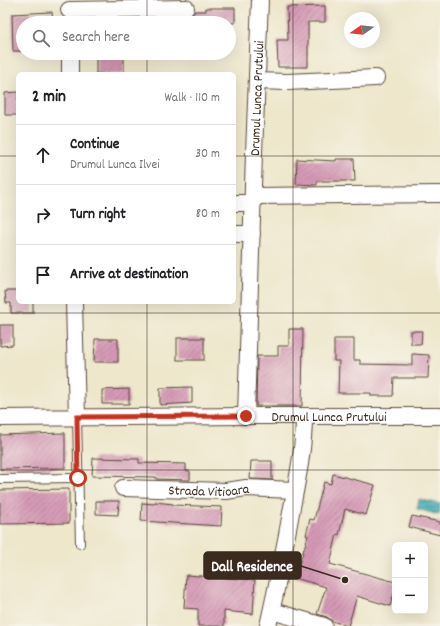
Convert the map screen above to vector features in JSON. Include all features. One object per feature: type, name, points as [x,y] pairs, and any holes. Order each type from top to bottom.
[{"type":"street","name":"Drumul Lunca Prutului","points":[[260,0],[246,416],[440,416]]},
{"type":"street","points":[[69,11],[186,8]]},
{"type":"street","points":[[70,60],[70,72]]},
{"type":"street","points":[[257,81],[287,82],[376,78]]},
{"type":"street","points":[[236,203],[253,199],[440,194]]},
{"type":"street","points":[[236,234],[252,234]]},
{"type":"street","points":[[74,304],[77,417]]},
{"type":"street","points":[[0,418],[246,416]]},
{"type":"street","points":[[304,416],[302,448],[295,490],[270,618],[324,626]]},
{"type":"street","name":"Strada Vitioara","points":[[123,488],[226,491],[246,488],[295,490]]},
{"type":"lane","points":[[77,417],[80,544]]},
{"type":"lane","points":[[0,479],[78,478]]},
{"type":"water","points":[[419,499],[440,504],[439,515],[417,509]]},
{"type":"building","points":[[325,6],[325,22],[308,22],[308,67],[278,67],[277,40],[288,40],[287,7]]},
{"type":"building","points":[[206,8],[235,8],[235,16],[191,16],[195,11],[206,11]]},
{"type":"building","points":[[52,12],[52,16],[16,16],[16,51],[13,51],[12,14]]},
{"type":"building","points":[[96,60],[124,60],[124,72],[96,72]]},
{"type":"building","points":[[16,92],[16,115],[5,115],[5,93]]},
{"type":"building","points":[[297,159],[336,161],[336,159],[354,159],[355,181],[317,181],[317,185],[296,184]]},
{"type":"building","points":[[5,291],[16,291],[16,304],[33,304],[33,313],[11,313],[11,303],[6,303]]},
{"type":"building","points":[[0,325],[13,325],[13,345],[0,346]]},
{"type":"building","points":[[289,329],[303,329],[302,406],[256,406],[257,356],[278,356],[278,346],[289,346]]},
{"type":"building","points":[[411,331],[422,331],[421,344],[411,344]]},
{"type":"building","points":[[177,338],[204,338],[204,360],[177,360]]},
{"type":"building","points":[[95,339],[118,339],[118,362],[94,362]]},
{"type":"building","points":[[334,339],[354,339],[354,360],[360,360],[360,364],[412,365],[412,354],[429,355],[428,378],[394,378],[393,396],[371,396],[371,393],[338,393],[339,361],[334,361]]},
{"type":"building","points":[[192,387],[192,403],[160,405],[160,388]]},
{"type":"building","points":[[129,389],[129,404],[102,404],[102,390]]},
{"type":"building","points":[[65,433],[65,468],[0,469],[0,435]]},
{"type":"building","points":[[93,458],[139,459],[139,463],[186,464],[186,471],[190,471],[190,480],[156,479],[156,477],[92,476]]},
{"type":"building","points":[[251,461],[272,461],[272,480],[250,479]]},
{"type":"building","points":[[333,474],[375,485],[366,515],[345,509],[330,564],[392,581],[392,600],[390,606],[357,596],[348,626],[317,614],[326,587],[295,578],[308,536],[306,535],[310,519],[314,520],[324,482],[331,484]]},
{"type":"building","points":[[69,489],[69,523],[0,524],[0,490]]},
{"type":"building","points":[[96,501],[119,501],[118,515],[96,514]]},
{"type":"building","points":[[155,502],[173,505],[222,507],[221,526],[141,521],[142,503],[154,504]]},
{"type":"building","points":[[412,516],[440,522],[440,535],[409,527]]},
{"type":"building","points":[[186,575],[255,580],[253,614],[224,611],[224,626],[198,626],[198,609],[184,608]]},
{"type":"place","name":"Dall Residence","points":[[345,580]]},
{"type":"route","points":[[78,478],[77,417],[246,416]]}]
